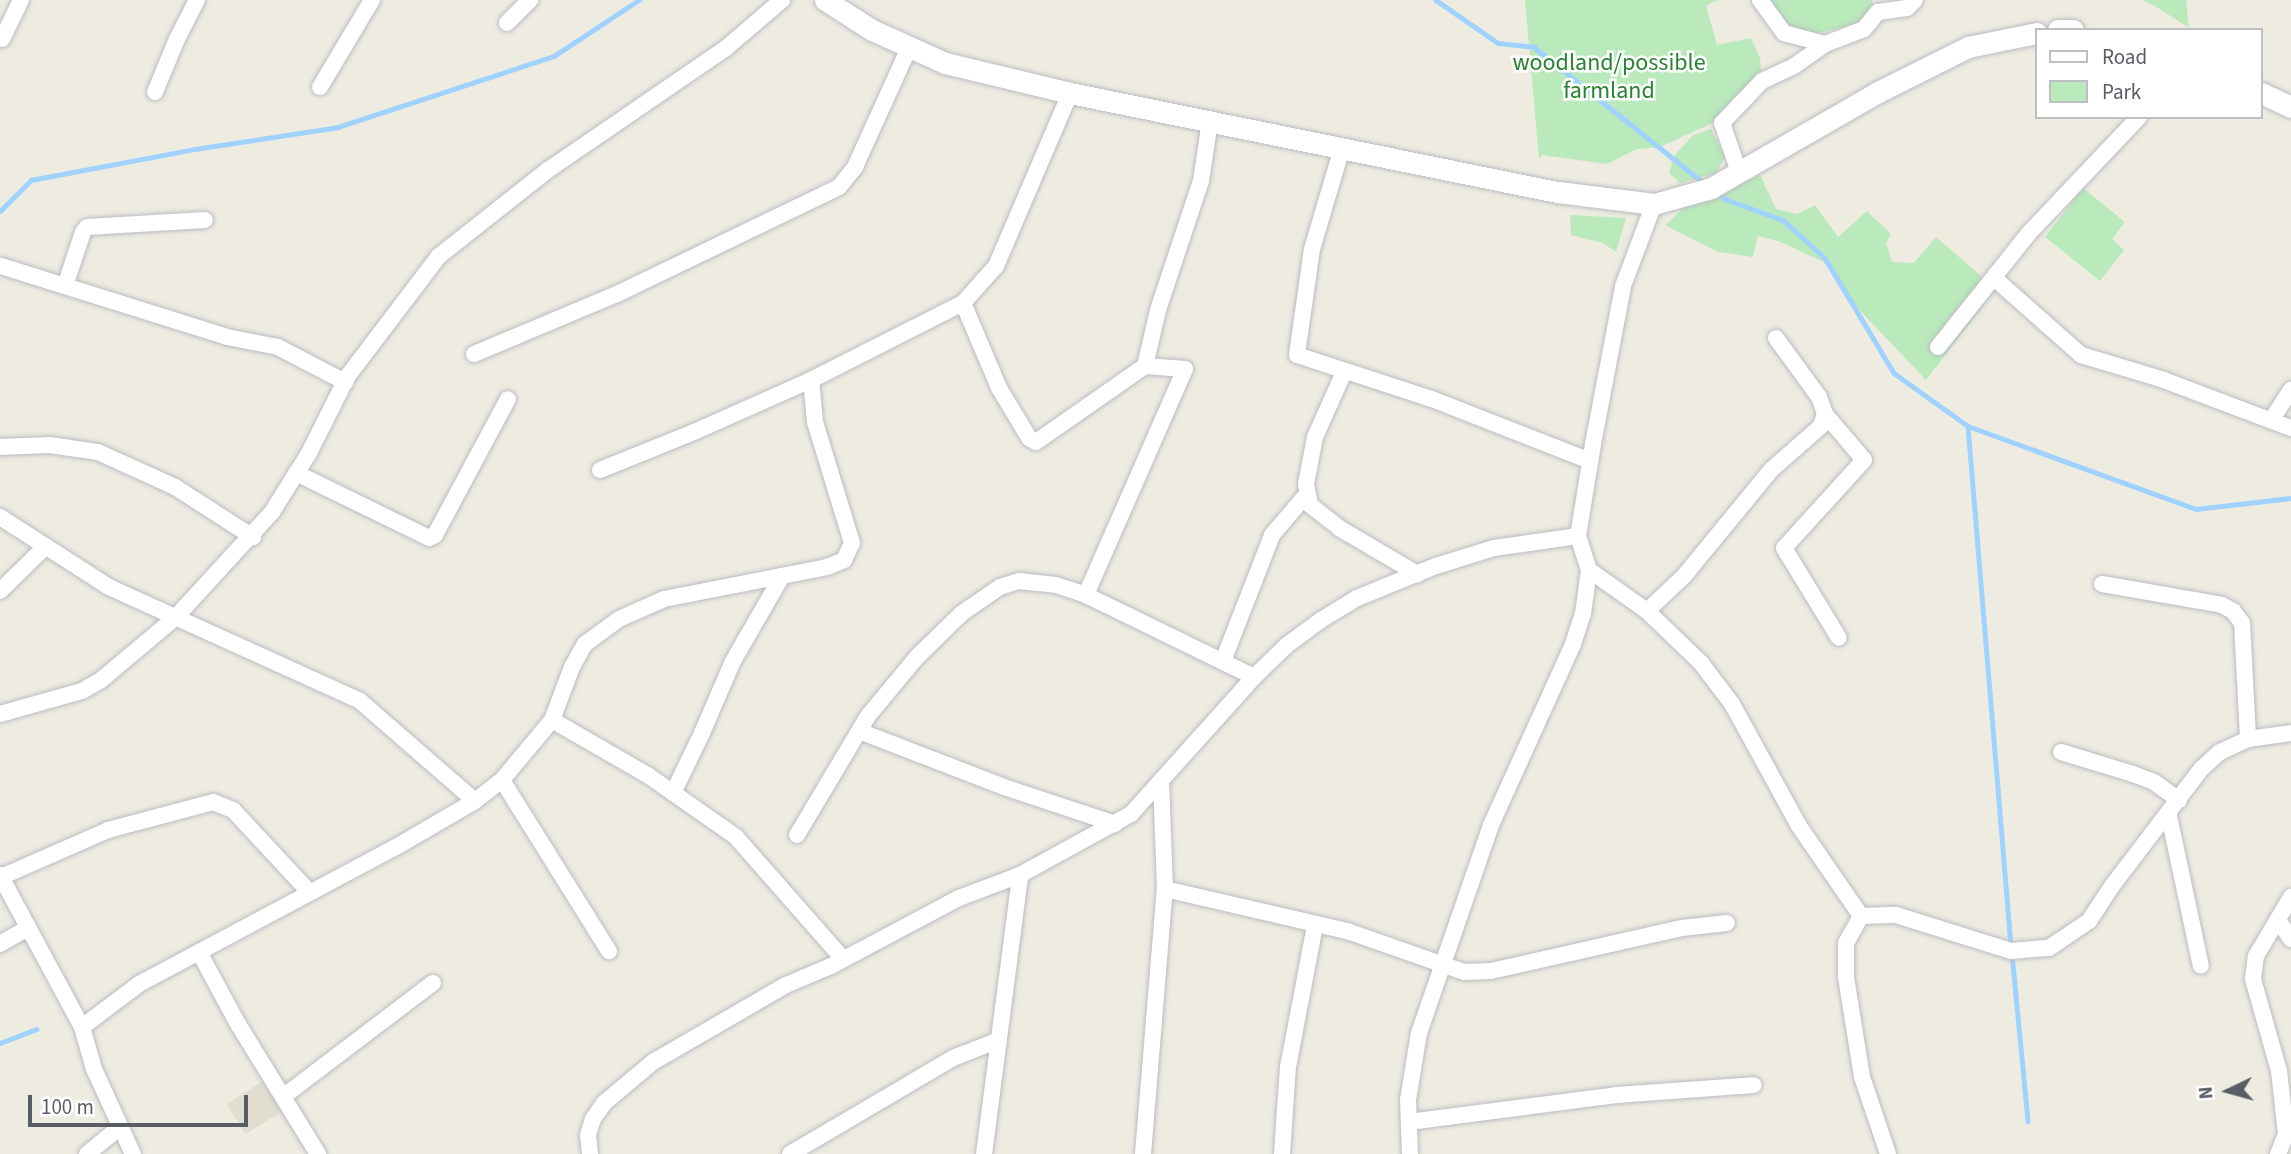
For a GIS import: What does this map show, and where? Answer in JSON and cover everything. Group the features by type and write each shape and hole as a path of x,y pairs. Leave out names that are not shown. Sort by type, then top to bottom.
{"main road":[{"path":"825,0 872,30 946,63 1070,93 1558,192 1654,204 1712,188 1878,92 1968,47 2036,33"},
{"path":"2263,94 2291,107"}],"street":[{"path":"2,38 22,0"},
{"path":"155,92 177,38 197,0"},
{"path":"320,87 372,0"},
{"path":"507,23 530,0"},
{"path":"0,714 82,691 101,680 175,618 253,537 296,473 345,382 439,256 548,170 726,48 782,0"},
{"path":"1760,0 1784,33 1825,44"},
{"path":"1739,172 1722,124 1762,81 1794,66 1825,44 1864,29 1878,6 1907,8 1915,0"},
{"path":"474,354 617,294 839,187 855,167 894,75 909,48"},
{"path":"600,470 811,380 963,303 996,266 1070,93"},
{"path":"1938,347 2029,233 2137,119"},
{"path":"1145,366 1157,310 1201,181 1210,121"},
{"path":"1342,148 1312,249 1295,350 1302,359 1432,400 1590,461"},
{"path":"1410,1154 1408,1100 1419,1033 1491,825 1573,644 1583,614 1589,570 1578,536 1590,461 1623,286 1654,204"},
{"path":"65,286 83,232 88,227 205,220"},
{"path":"1,266 227,337 271,344 345,382"},
{"path":"1994,278 2081,355 2161,379 2291,428"},
{"path":"963,303 999,388 1029,438 1036,442 1145,366 1183,366 1185,371 1086,595"},
{"path":"1776,338 1819,397 1825,414 1864,460 1784,548 1839,638"},
{"path":"1344,372 1315,437 1306,495 1310,505 1339,528 1418,574"},
{"path":"82,1027 139,984 475,801 502,780 552,720 572,667 585,644 619,619 664,599 827,567 844,560 852,543 815,422 810,402 811,380"},
{"path":"2272,419 2291,390"},
{"path":"296,473 429,538 435,536 508,399"},
{"path":"1647,611 1684,576 1770,470 1821,426 1825,414"},
{"path":"0,447 50,445 98,452 175,487 253,537"},
{"path":"1223,661 1272,536 1306,495"},
{"path":"0,517 109,587 360,701 475,801"},
{"path":"590,1154 588,1135 593,1119 604,1103 653,1062 786,985 844,959 959,898 1020,875 1131,814 1254,677 1287,645 1321,620 1357,598 1494,548 1578,536"},
{"path":"0,591 46,546"},
{"path":"1589,570 1647,611 1701,663 1732,704 1799,826 1861,916"},
{"path":"673,793 733,660 782,576"},
{"path":"797,835 859,731 918,657 962,613 1000,587 1019,581 1056,585 1086,595 1254,677"},
{"path":"2102,584 2222,606 2233,611 2242,623 2248,739"},
{"path":"552,720 673,793 736,837 844,959"},
{"path":"859,731 1004,787 1115,824"},
{"path":"1861,916 1896,915 2011,951 2049,948 2089,921 2112,886 2169,816 2201,769 2220,752 2248,739 2291,733"},
{"path":"2061,752 2144,778 2179,800"},
{"path":"502,780 609,951"},
{"path":"1143,1154 1165,889 1161,780"},
{"path":"133,1154 94,1069 82,1027 26,929 0,876 108,830 213,802 233,810 310,893"},
{"path":"2169,816 2201,966"},
{"path":"984,1154 1020,875"},
{"path":"1165,889 1347,932 1464,972 1491,971 1682,928 1727,923"},
{"path":"2278,1154 2286,1134 2279,1071 2253,979 2256,956 2291,897"},
{"path":"1861,916 1846,943 1846,977 1862,1077 1888,1154"},
{"path":"2278,920 2291,939"},
{"path":"1282,1154 1288,1067 1315,926"},
{"path":"0,944 26,929"},
{"path":"199,952 238,1024 318,1154"},
{"path":"284,1096 433,984"},
{"path":"790,1154 953,1058 999,1040"},
{"path":"1409,1122 1616,1095 1754,1085"},
{"path":"87,1154 120,1127"}],"shaded area":[{"path":"263,1081 282,1112 246,1134 227,1104"}],"green space":[{"name":"woodland/possible farmland","path":"1525,0 1717,0 1706,6 1717,45 1751,38 1760,58 1762,79 1717,121 1660,147 1637,149 1607,164 1542,155 1539,159"},
{"path":"1768,0 1872,0 1875,8 1859,23 1806,36 1796,35"},
{"path":"2142,0 2186,0 2189,28 2155,6"},
{"path":"1711,129 1725,157 1716,173 1680,183 1669,173 1674,156 1693,135"},
{"path":"1760,175 1776,209 1797,214 1815,205 1838,237 1867,211 1891,234 1886,243 1892,262 1914,263 1936,237 1996,289 1926,380 1850,300 1824,262 1778,241 1758,236 1753,257 1718,252 1665,225 1687,205"},
{"path":"2083,188 2125,222 2112,239 2124,250 2100,281 2045,237"},
{"path":"1570,215 1626,218 1616,252 1603,243 1571,235"}],"waterway":[{"path":"0,211 31,180 195,149 338,127 554,56 639,0"},
{"path":"1436,0 1498,43 1534,47 1704,183"},
{"path":"1717,192 1725,199 1783,220 1825,258 1894,373 1968,426 2196,509 2291,498"},
{"path":"1968,426 2011,946"},
{"path":"2012,954 2028,1121"},
{"path":"0,1043 36,1029"}]}
